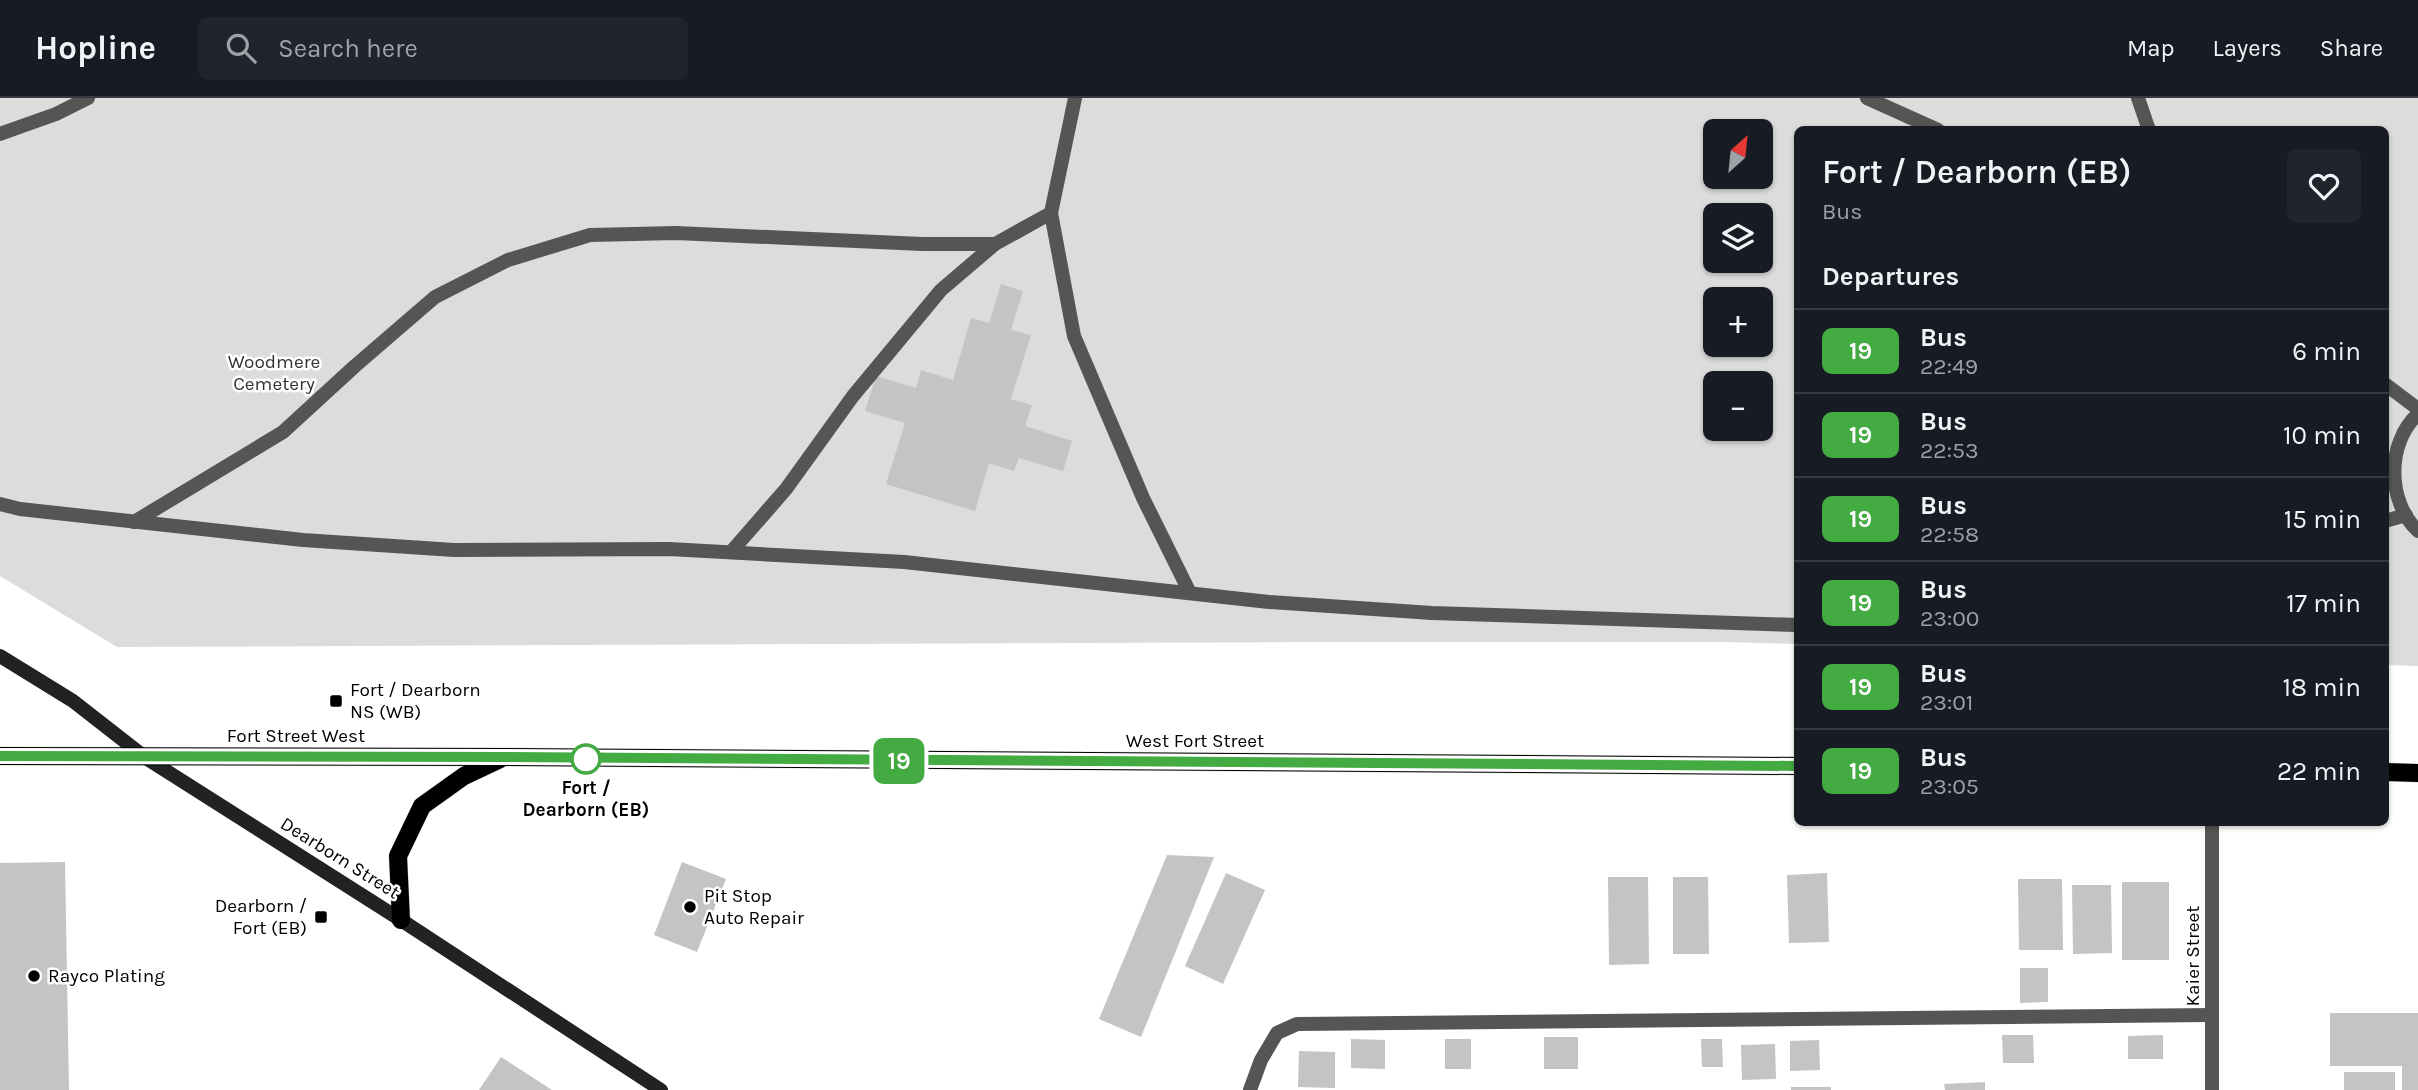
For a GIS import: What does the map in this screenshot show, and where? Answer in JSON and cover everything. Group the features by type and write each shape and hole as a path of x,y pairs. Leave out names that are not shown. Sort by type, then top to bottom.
{"main road":[{"name":"Fort Street West","path":"0,756 592,759"},
{"path":"401,920 398,856 422,806 464,776 503,757"},
{"name":"West Fort Street","path":"592,759 1794,766"},
{"path":"2389,772 2418,773"}],"street":[{"path":"0,135 56,114 88,98"},
{"path":"1074,98 1051,213 1074,336 1143,498 1190,593"},
{"path":"1867,98 1929,126"},
{"path":"2138,98 2148,126"},
{"path":"731,552 786,489 853,396 941,290 995,244 1051,213"},
{"path":"134,522 283,432 435,298 508,260 590,235 676,233 922,244 995,244"},
{"path":"2389,387 2418,409"},
{"path":"2418,414 2398,444 2394,472 2398,500 2418,531"},
{"path":"0,504 20,509 303,540 454,550 669,549 731,552 904,562 1269,602 1432,613 1794,625"},
{"path":"2389,520 2406,515"},
{"name":"Dearborn Street","path":"0,656 73,701 146,758 661,1090"},
{"name":"Kaier Street","path":"2212,826 2212,1090"},
{"path":"1250,1090 1261,1060 1277,1033 1297,1024 2212,1015"}],"green space":[{"name":"Woodmere Cemetery","path":"0,98 2418,98 2418,666 2389,665 2389,126 1794,126 1794,644 1313,642 117,647 0,576"}],"building":[{"path":"1001,284 1023,291 1011,330 1031,335 1011,399 1032,405 1025,426 1072,441 1063,471 1019,458 1014,471 989,463 975,511 886,484 905,423 865,411 876,376 916,388 921,370 953,380 971,318 989,323"},
{"path":"1167,855 1214,857 1141,1037 1099,1019"},
{"name":"Rayco Plating","path":"65,862 69,1090 0,1090 0,863"},
{"name":"Pit Stop Auto Repair","path":"682,862 726,879 697,952 654,935"},
{"path":"1226,873 1265,890 1223,984 1185,966"},
{"path":"1827,873 1829,942 1789,943 1787,875"},
{"path":"1608,877 1648,877 1649,964 1609,965"},
{"path":"1673,877 1708,877 1709,954 1673,954"},
{"path":"2018,879 2062,879 2063,950 2019,950"},
{"path":"2122,882 2169,882 2169,960 2122,960"},
{"path":"2072,885 2111,885 2112,953 2073,954"},
{"path":"2020,968 2048,968 2048,1002 2020,1003"},
{"path":"2330,1013 2418,1013 2418,1090 2402,1090 2402,1066 2330,1066"},
{"path":"2002,1035 2033,1035 2034,1063 2003,1063"},
{"path":"2163,1035 2163,1059 2128,1059 2128,1036"},
{"path":"1544,1037 1578,1037 1578,1069 1544,1069"},
{"path":"1351,1039 1385,1040 1385,1069 1351,1068"},
{"path":"1445,1039 1471,1039 1471,1069 1445,1069"},
{"path":"1701,1039 1722,1039 1723,1067 1702,1067"},
{"path":"1819,1040 1820,1070 1790,1071 1790,1041"},
{"path":"1775,1044 1776,1079 1742,1080 1741,1045"},
{"path":"1299,1051 1335,1052 1335,1088 1298,1087"},
{"path":"501,1057 552,1090 479,1090"},
{"path":"2344,1072 2395,1072 2395,1090 2344,1090"},
{"path":"1985,1082 1985,1090 1945,1090 1944,1084"},
{"path":"1791,1087 1831,1087 1831,1090 1791,1090"}],"bus line":[{"name":"19","path":"0,756 1794,766"}],"place":[{"name":"Fort / Dearborn NS (WB)","path":"336,701"},
{"name":"Fort / Dearborn (EB)","path":"586,759"},
{"name":"Pit Stop Auto Repair","path":"690,907"},
{"name":"Dearborn / Fort (EB)","path":"321,917"},
{"name":"Rayco Plating","path":"34,976"}]}
